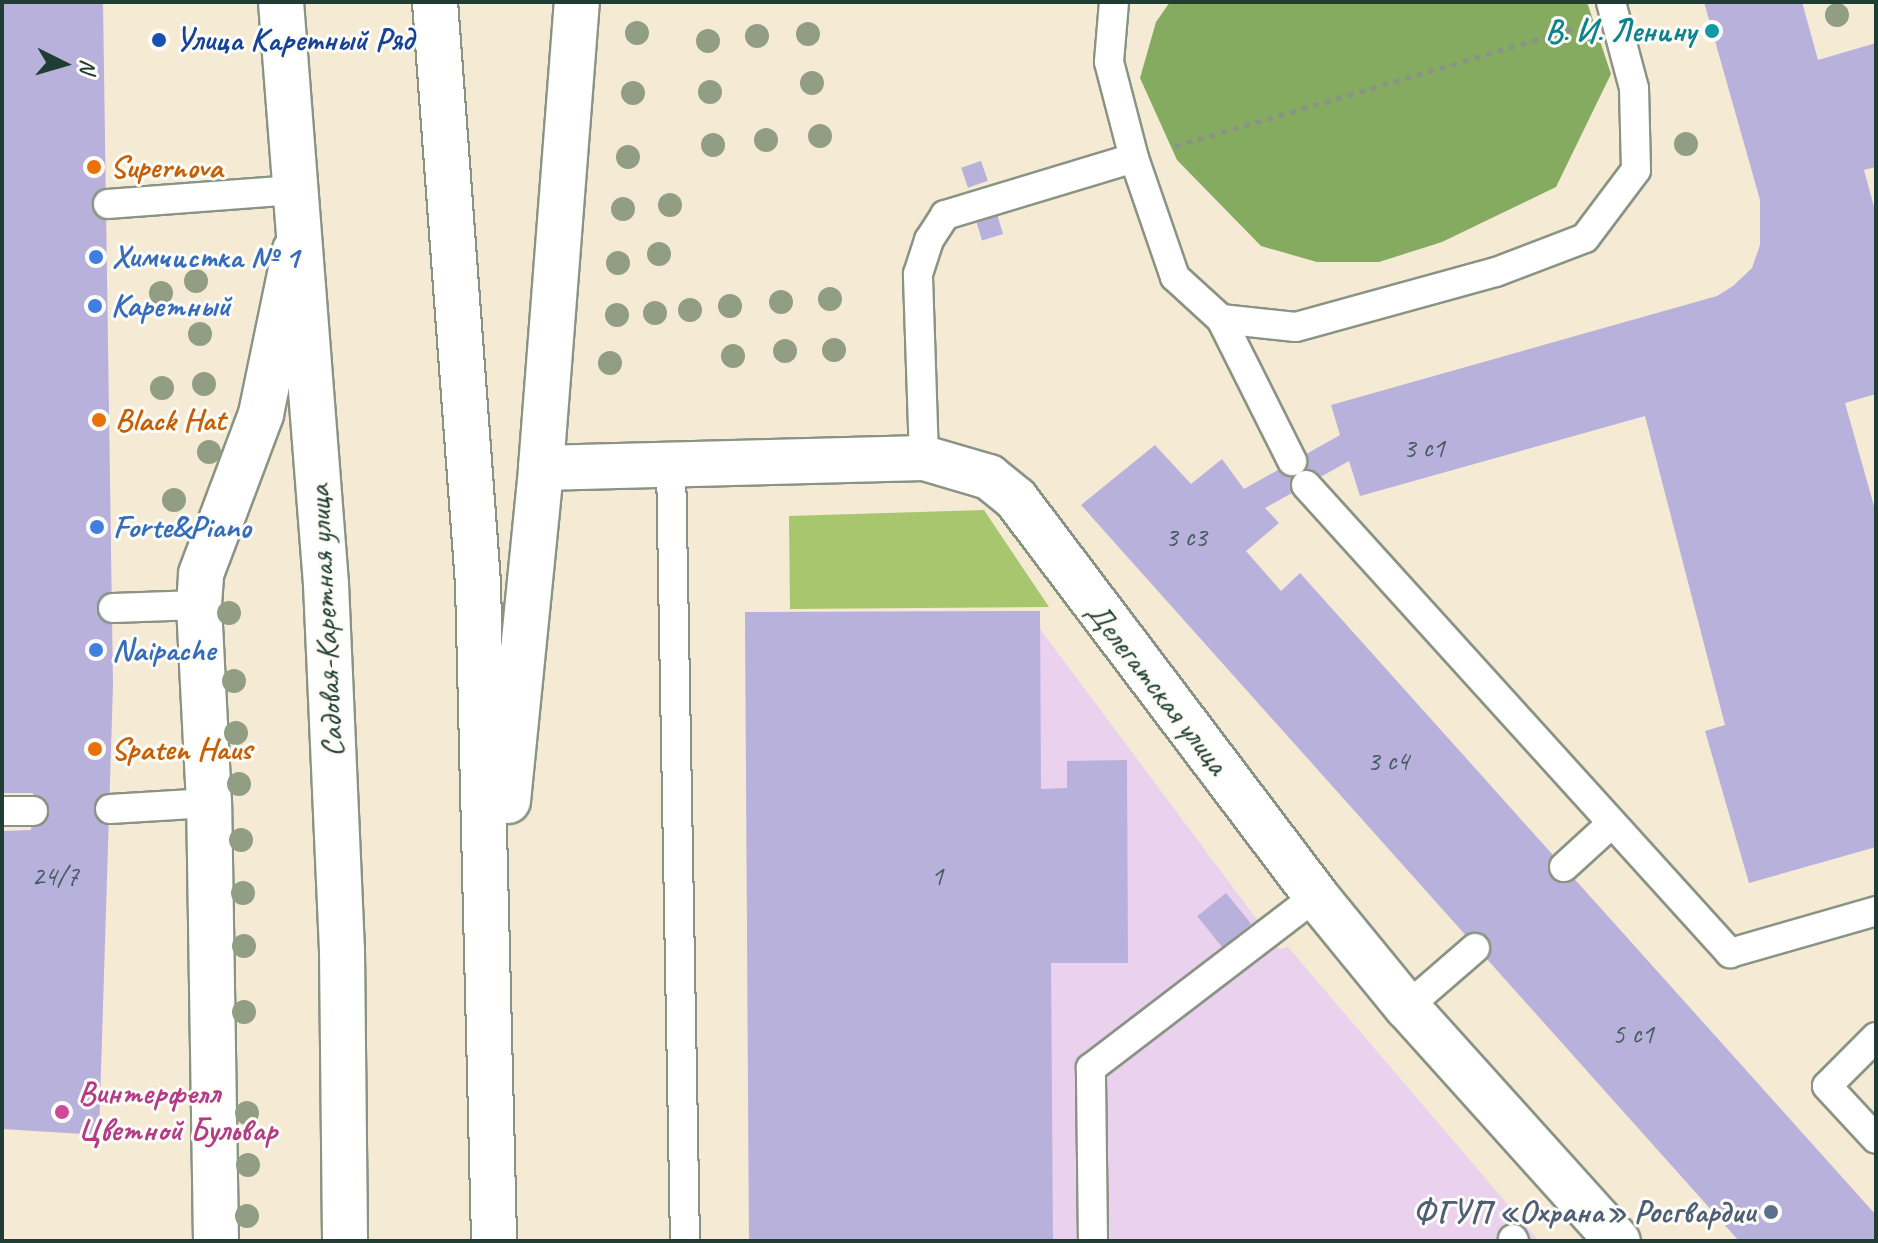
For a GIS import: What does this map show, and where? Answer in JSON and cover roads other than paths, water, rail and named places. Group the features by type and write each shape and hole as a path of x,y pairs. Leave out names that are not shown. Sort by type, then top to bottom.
{"main road":[{"name":"Садовая-Каретная улица","path":"281,2 328,614 342,951 345,1241"},
{"path":"435,2 478,584 490,974 494,1241"},
{"path":"490,974 541,468 577,2"},
{"path":"216,1241 209,803 199,605 201,574 261,414 297,211"},
{"name":"Делегатская улица","path":"541,468 924,458 989,477 1016,499 1316,896 1407,1007 1618,1241"}],"lane":[{"path":"1114,2 1109,62 1134,158 1175,277 1221,319 1299,473 1610,825 1730,953 1876,911"},
{"path":"1221,319 1296,327 1496,272 1585,238 1636,170 1634,88 1613,9"},
{"path":"924,458 918,274 929,240 945,215 1134,158"},
{"path":"108,204 297,211"},
{"path":"671,464 685,1241"},
{"path":"113,608 199,605"},
{"path":"110,809 209,803"},
{"path":"2,811 33,811"},
{"path":"1564,867 1610,825"},
{"path":"1093,1241 1091,1068 1316,896"},
{"path":"1407,1007 1475,948"},
{"path":"1876,1037 1827,1086 1876,1139"}],"place":[{"name":"В. И. Ленину","path":"1712,31"},
{"name":"Улица Каретный Ряд","path":"159,40"},
{"name":"Supernova","path":"94,167"},
{"name":"Химчистка № 1","path":"96,257"},
{"name":"Каретный","path":"95,306"},
{"name":"Black Hat","path":"99,420"},
{"name":"Forte&Piano","path":"97,527"},
{"name":"Naipache","path":"96,650"},
{"name":"Spaten Haus","path":"95,749"},
{"name":"Винтерфелл Цветной Бульвар","path":"62,1112"},
{"name":"ФГУП «Охрана» Росгвардии","path":"1771,1212"}]}
